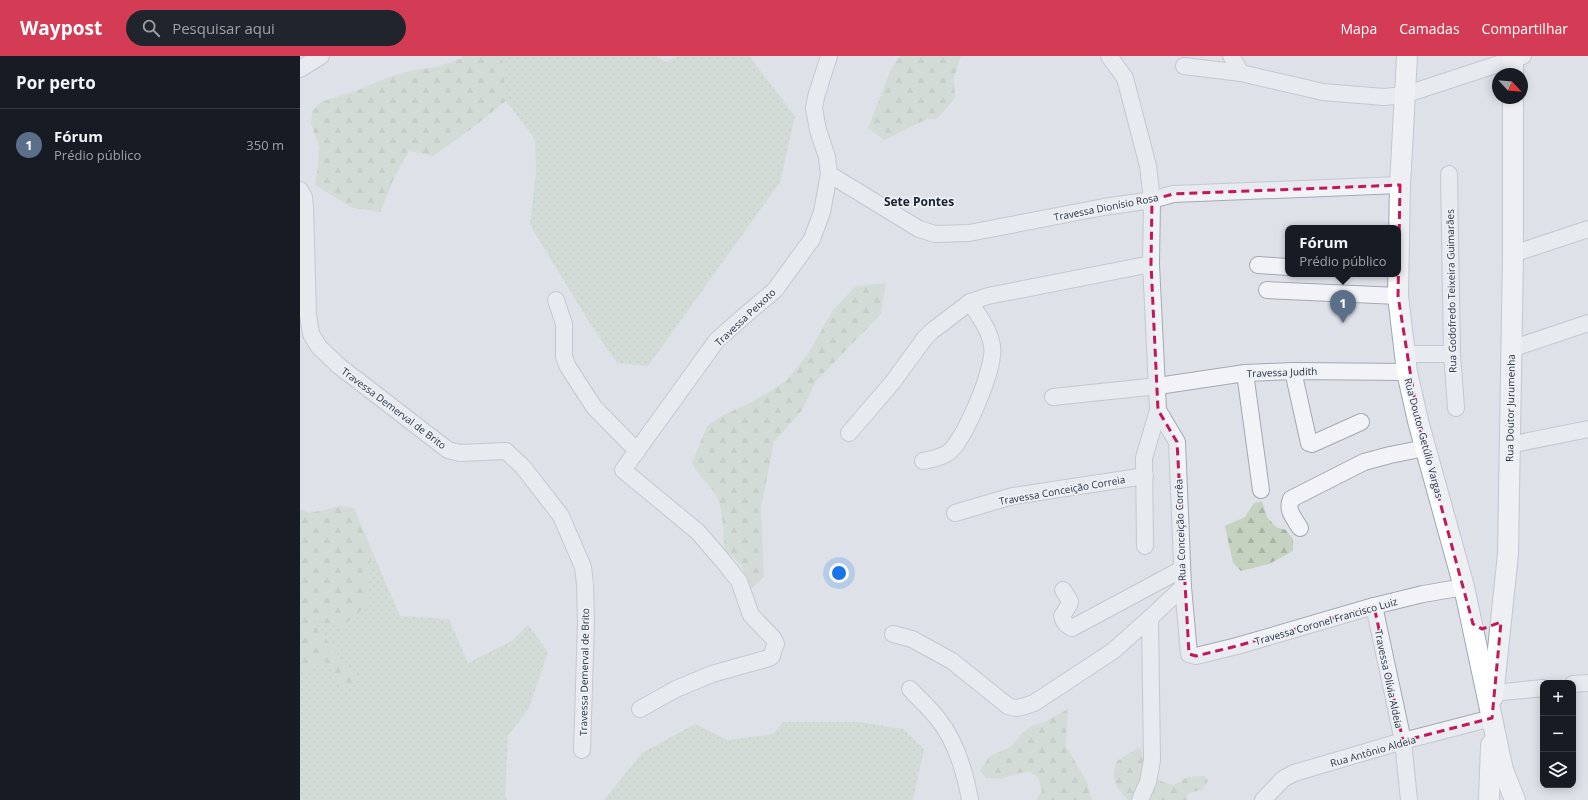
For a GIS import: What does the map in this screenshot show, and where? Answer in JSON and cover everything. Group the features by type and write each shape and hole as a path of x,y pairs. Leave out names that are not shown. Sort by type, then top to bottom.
{"main road":[{"name":"Rua Doutor Getúlio Vargas","path":"1399,225 1407,56"},
{"name":"Rua Doutor Jurumenha","path":"1492,718 1493,693 1508,554 1511,297 1513,254 1513,104"},
{"name":"Rua Doutor Getúlio Vargas","path":"1398,277 1398,296 1406,363 1425,448 1473,624 1492,718"},
{"path":"1473,624 1482,629 1491,627 1501,622"},
{"path":"1489,800 1492,718"},
{"path":"1492,718 1503,770 1515,800"}],"street":[{"path":"301,67 321,56"},
{"name":"Travessa Peixoto","path":"640,709 676,689 712,674 769,658 772,656 776,644 773,638 751,615 739,581 698,532 623,470 717,340 775,290 812,239 822,212 829,174 827,157 818,130 814,108 829,56"},
{"path":"1109,56 1125,78 1148,166 1152,200 1151,264 1158,410 1144,458 1146,476 1145,546"},
{"path":"1231,56 1241,73"},
{"path":"1184,66 1241,73 1322,92 1384,97 1404,96 1516,61"},
{"name":"Travessa Dionísio Rosa","path":"829,174 919,229 936,234 969,233 1104,207 1152,200 1173,194 1400,185"},
{"name":"Rua Godofredo Teixeira Guimarães","path":"1449,174 1452,354 1456,408"},
{"name":"Travessa Demerval de Brito","path":"300,190 304,196 305,208 308,315 311,334 319,347 339,366 448,450 460,453 506,451 523,467 561,516 583,567 585,584 586,622 582,750"},
{"path":"1513,254 1588,229"},
{"path":"849,433 892,383 925,338 970,302 988,296 1151,264"},
{"path":"1258,265 1285,267"},
{"path":"1267,290 1398,296"},
{"path":"556,300 564,324 564,357 568,367 594,406 637,451"},
{"path":"923,461 944,456 959,441 968,426 989,373 992,346 987,330 970,302"},
{"path":"1511,349 1588,323"},
{"name":"Travessa Judith","path":"1053,397 1158,386 1245,373 1406,363 1452,354"},
{"path":"1294,371 1309,443 1312,444 1361,422"},
{"path":"1245,373 1261,490"},
{"name":"Rua Conceição Corrêa","path":"1158,410 1177,442 1182,569 1188,654"},
{"path":"1509,445 1588,429"},
{"path":"1300,528 1289,510 1291,499 1364,462 1425,448"},
{"name":"Travessa Conceição Correia","path":"955,513 1013,496 1146,476"},
{"path":"1063,590 1070,603 1062,616 1063,621 1066,625 1072,628 1182,569"},
{"path":"893,634 912,639 952,661 1008,706 1021,708 1034,703 1113,651 1183,587"},
{"name":"Travessa Coronel Francisco Luiz","path":"1188,654 1196,656 1237,646 1374,606 1423,594 1464,587"},
{"name":"Travessa Olívia Aldeia","path":"1374,606 1403,741 1409,800"},
{"path":"1140,800 1148,782 1152,760 1150,618"},
{"path":"1576,684 1588,682"},
{"path":"1493,693 1540,688"},
{"path":"910,689 938,719 950,739 960,762 970,800"},
{"name":"Rua Antônio Aldeia","path":"1263,800 1283,779 1294,774 1403,741 1492,718"}],"highlighted area":[{"path":"1400,185 1398,296 1418,421 1473,624 1482,629 1501,622 1492,718 1403,741 1374,606 1237,646 1196,656 1189,654 1177,442 1158,410 1151,264 1152,200 1173,194"}],"green space":[{"path":"462,56 502,56 506,101 471,129 433,156 409,151 395,176 380,212 353,208 315,185 319,147 311,124 312,111 321,102 361,89 389,77 415,70 437,67 462,58"},
{"path":"502,56 656,56 666,62 678,56 749,56 795,116 780,182 648,366 617,363 591,325 530,225 536,172 535,139 506,101"},
{"path":"901,56 961,56 954,77 955,98 937,119 927,119 884,140 868,128 892,67"},
{"path":"886,283 881,314 816,381 802,410 774,442 761,508 764,577 751,589 741,565 724,548 722,514 716,495 694,468 692,463 707,426 723,415 752,402 786,381 808,354 833,310 856,286"},
{"path":"1262,501 1267,517 1276,527 1286,530 1293,539 1293,551 1269,564 1241,571 1233,563 1225,526 1245,517 1254,503"},
{"path":"340,506 354,508 372,551 366,606 341,628 311,618 340,658 356,676 346,691 326,662 300,673 300,509 310,513"},
{"path":"372,551 400,616 449,619 468,663 512,641 528,625 548,652 529,708 508,736 505,796 507,800 300,800 300,673 326,662 346,691 356,676 340,658 310,617 366,606"},
{"path":"1068,709 1066,746 1087,782 1092,800 1036,800 1042,791 1038,777 1028,771 1000,779 987,778 980,771 989,757 1013,745 1022,733 1032,726 1043,723"},
{"path":"783,722 860,722 903,729 924,749 913,800 604,800 642,753 695,724 727,740 773,734"},
{"path":"1140,747 1144,762 1154,777 1159,780 1174,785 1188,777 1205,776 1208,781 1202,790 1191,792 1187,795 1187,800 1128,800 1117,787 1114,778 1115,768 1117,761"}],"place":[{"name":"Fórum","path":"1343,323"}],"district":[{"name":"Sete Pontes","path":"919,202"}]}
